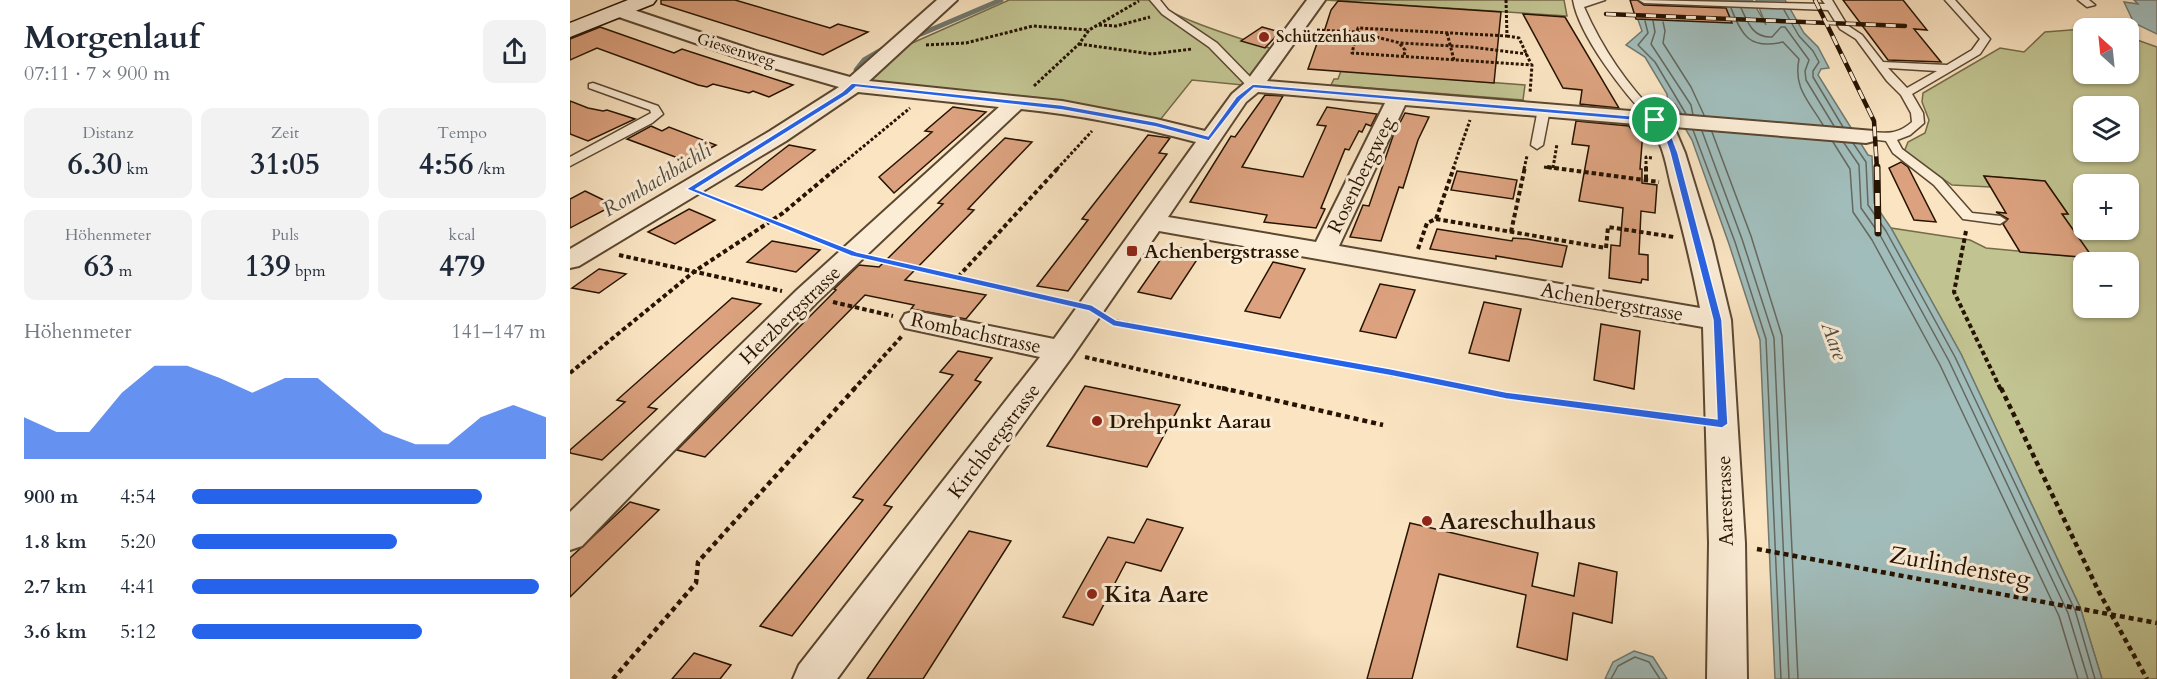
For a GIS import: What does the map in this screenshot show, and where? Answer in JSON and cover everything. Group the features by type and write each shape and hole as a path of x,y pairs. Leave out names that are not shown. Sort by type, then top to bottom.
{"main road":[{"path":"570,15 599,0"},
{"path":"570,31 646,0"}],"street":[{"path":"579,255 788,130 845,93 901,40 948,0"},
{"name":"Kirchbergstrasse","path":"813,679 1061,351 1209,139 1239,98 1253,86 1316,0"},
{"name":"Giessenweg","path":"620,11 749,55 854,85 1016,102 1107,115 1209,139"},
{"path":"1253,86 1866,136"},
{"name":"Rosenbergweg","path":"1324,251 1398,98"},
{"name":"Herzbergstrasse","path":"570,535 807,296 1016,102"},
{"name":"Aarestrasse","path":"1663,120 1699,241 1717,320 1728,543 1727,679"},
{"name":"Achenbergstrasse","path":"1153,222 1717,320"},
{"name":"Rombachstrasse","path":"915,321 1061,351"}],"lane":[{"path":"1155,0 1165,12 1213,45 1253,86"},
{"path":"1600,0 1578,3 1600,45 1638,104 1663,120"},
{"path":"1644,0 1804,6 1829,3 1843,27 1859,37 1891,79 1906,93 1917,113 1918,123 1907,134 1890,138 1866,136"},
{"path":"1906,93 1976,52 1985,39 1950,0"},
{"path":"1880,65 1948,68"},
{"path":"570,162 657,114 654,108 593,86"},
{"path":"1537,144 1544,109"},
{"path":"1890,138 1896,151 1938,182 1968,216 2000,220"}],"path":[{"path":"1016,102 1080,44 1089,30 1142,0"},
{"path":"1506,0 1507,36"},
{"path":"1099,25 1116,26 1165,12"},
{"path":"901,40 930,45 945,44 1034,26 1062,26 1089,30"},
{"path":"1295,28 1357,32 1400,43 1450,47 1471,46 1527,54"},
{"path":"1522,109 1529,101 1532,65 1519,38 1358,28 1352,53 1532,65"},
{"path":"1447,33 1454,60"},
{"path":"1400,43 1405,50 1404,56"},
{"path":"1080,44 1152,54 1213,45"},
{"path":"570,373 695,271 769,220 783,213 928,93"},
{"path":"1436,219 1474,105"},
{"path":"958,277 1107,115"},
{"path":"1511,232 1527,153"},
{"path":"1544,167 1683,186"},
{"path":"690,189 854,254 1092,309 1113,323 1392,372 1506,396 1722,424"},
{"path":"1968,216 1954,292 2093,582 2147,679"},
{"path":"1412,267 1427,223 1436,219 1606,248 1608,227 1699,241"},
{"name":"Rombachstrasse","path":"579,255 695,271 915,321"},
{"path":"613,679 696,583 698,562 915,321"},
{"name":"Rombachstrasse","path":"1061,351 1202,386 1383,425"},
{"name":"Zurlindensteg","path":"1756,549 2157,623"}],"green space":[{"path":"1009,0 1155,0 1163,7 1193,22 1278,51 1253,86 1192,80 1156,125 871,86 863,75 883,56"},
{"path":"1325,0 1564,0 1567,16"},
{"path":"2073,30 2073,84 2139,84 2139,41 2157,47 2157,679 2102,679 2080,607 1961,354 1891,228 1970,240 1986,248 2073,256 2073,318 2139,318 2139,252 2088,252 2080,240 2139,240 2139,174 2073,174 2073,230 2062,214 2068,214 2045,181 1984,176 1990,187 1952,185 1904,152 1908,142 1925,133 1929,120 1922,102 1923,93 2000,48 2024,52 2045,32"},
{"path":"1341,71 1525,85 1523,100 1331,85 1334,79 1338,79"}],"water":[{"name":"Aare","path":"1631,0 1752,0 1766,25 1756,0 1785,0 1804,33 1818,47 1829,68 1821,69 1818,75 1868,155 1872,156 1874,203 1891,228 1961,354 2080,607 2102,679 1775,679 1760,340 1692,140 1685,128 1670,114 1681,113 1675,104 1668,104 1667,94 1645,57 1626,45 1642,31"},
{"path":"2134,0 2157,0 2157,34 2139,25 2139,18 2132,18 2124,2 2138,4"},
{"path":"1634,651 1653,657 1667,679 1605,679 1613,662"}],"building":[{"path":"661,0 735,0 830,28 838,24 868,32 823,55 661,4"},
{"path":"1630,0 1637,0 1644,5 1726,8 1732,23 1636,19"},
{"path":"1843,0 1903,0 1927,30 1914,29 1941,62 1888,60"},
{"path":"1338,1 1501,12 1494,83 1308,69 1321,32 1324,32 1331,10"},
{"path":"1523,14 1565,17 1619,108 1580,104 1582,90 1563,88"},
{"path":"600,27 674,53 682,49 793,85 769,97 753,91 749,93 713,84 707,87 597,48 570,60 570,39"},
{"name":"Schützenhaus","path":"1262,27 1280,32 1265,48 1241,41"},
{"path":"1265,95 1283,96 1242,167 1303,177 1326,126 1317,125 1327,107 1377,114 1371,126 1366,124 1362,132 1359,131 1349,150 1345,149 1321,208 1325,209 1316,228 1264,222 1267,215 1190,202 1231,136 1235,137"},
{"path":"570,101 588,108 607,110 635,119 588,141 570,134"},
{"path":"953,107 986,112 894,193 879,177 932,132 925,131"},
{"path":"1405,113 1429,117 1418,140 1403,188 1399,187 1381,241 1350,237 1363,205 1369,206 1393,136"},
{"path":"1576,121 1629,126 1631,129 1643,131 1640,169 1642,169 1642,183 1657,185 1655,213 1641,211 1639,254 1648,255 1648,280 1642,279 1641,283 1609,278 1611,245 1620,246 1623,208 1579,201 1589,146 1572,144"},
{"path":"651,126 662,131 669,127 716,145 686,161 627,139"},
{"path":"1148,135 1170,138 1159,153 1167,154 1068,291 1037,286 1088,220 1082,219"},
{"path":"1005,138 1032,142 968,209 974,210 905,280 986,295 966,319 911,309 914,305 865,295 705,457 677,450 859,265 879,267 943,204 938,203"},
{"path":"789,145 815,150 762,190 736,186"},
{"path":"1901,162 1908,167 1936,222 1914,220 1889,168"},
{"path":"1457,171 1517,180 1513,199 1451,190"},
{"path":"1984,176 2045,181 2068,214 2062,214 2073,230 2073,240 2080,240 2089,252 2073,252 2073,256 2020,252 2003,224 2008,219 1996,212 2006,213"},
{"path":"585,191 614,205 570,228 570,199"},
{"path":"689,209 715,220 675,244 648,232"},
{"path":"1437,229 1512,241 1513,238 1527,239 1567,246 1562,267 1496,256 1496,259 1430,249"},
{"path":"772,241 820,250 796,272 747,262"},
{"path":"1170,246 1202,252 1171,299 1138,292"},
{"path":"1273,262 1305,269 1280,318 1245,311"},
{"path":"599,269 626,274 599,293 572,288"},
{"path":"1380,284 1415,290 1396,338 1360,331"},
{"path":"732,298 761,304 648,407 657,409 602,460 570,453 570,450 625,402 617,400"},
{"path":"1484,302 1521,309 1509,361 1469,353"},
{"path":"1601,324 1640,331 1634,389 1594,380"},
{"path":"958,351 992,358 975,380 981,382 884,505 892,507 792,636 760,626 863,500 853,497 953,375 940,372"},
{"path":"1085,386 1180,405 1147,467 1047,446"},
{"path":"630,502 659,510 570,597 570,558"},
{"name":"Kita Aare","path":"1147,519 1183,528 1161,571 1126,562 1093,625 1063,617 1108,537 1134,543"},
{"path":"1410,523 1538,553 1532,586 1574,596 1579,563 1617,572 1612,623 1573,613 1567,660 1517,647 1526,595 1439,574 1412,679 1367,679"},
{"path":"969,531 1011,541 923,679 867,679"},
{"path":"694,653 731,665 720,679 672,679"}],"waterway":[{"name":"Rombachbächli","path":"921,34 1001,0"},
{"name":"Rombachbächli","path":"856,70 864,60 883,49"}],"railway":[{"path":"1815,0 1826,23"},
{"path":"1606,14 1826,23"},
{"path":"1826,23 1905,26"},
{"path":"1826,23 1874,121 1877,169"},
{"path":"1877,167 1878,233"}],"place":[{"name":"Schützenhaus","path":"1264,37"},
{"name":"Achenbergstrasse","path":"1132,251"},
{"name":"Drehpunkt Aarau","path":"1097,421"},
{"name":"Aareschulhaus","path":"1427,521"},
{"name":"Kita Aare","path":"1092,594"}],"route":[{"path":"854,85 1062,108 1156,125 1209,139 1239,98 1253,86 1655,120 1667,132 1674,153 1711,291 1717,320 1722,424 1506,396 1392,372 1113,323 1092,309 854,254 690,189 778,136 854,85"}]}
